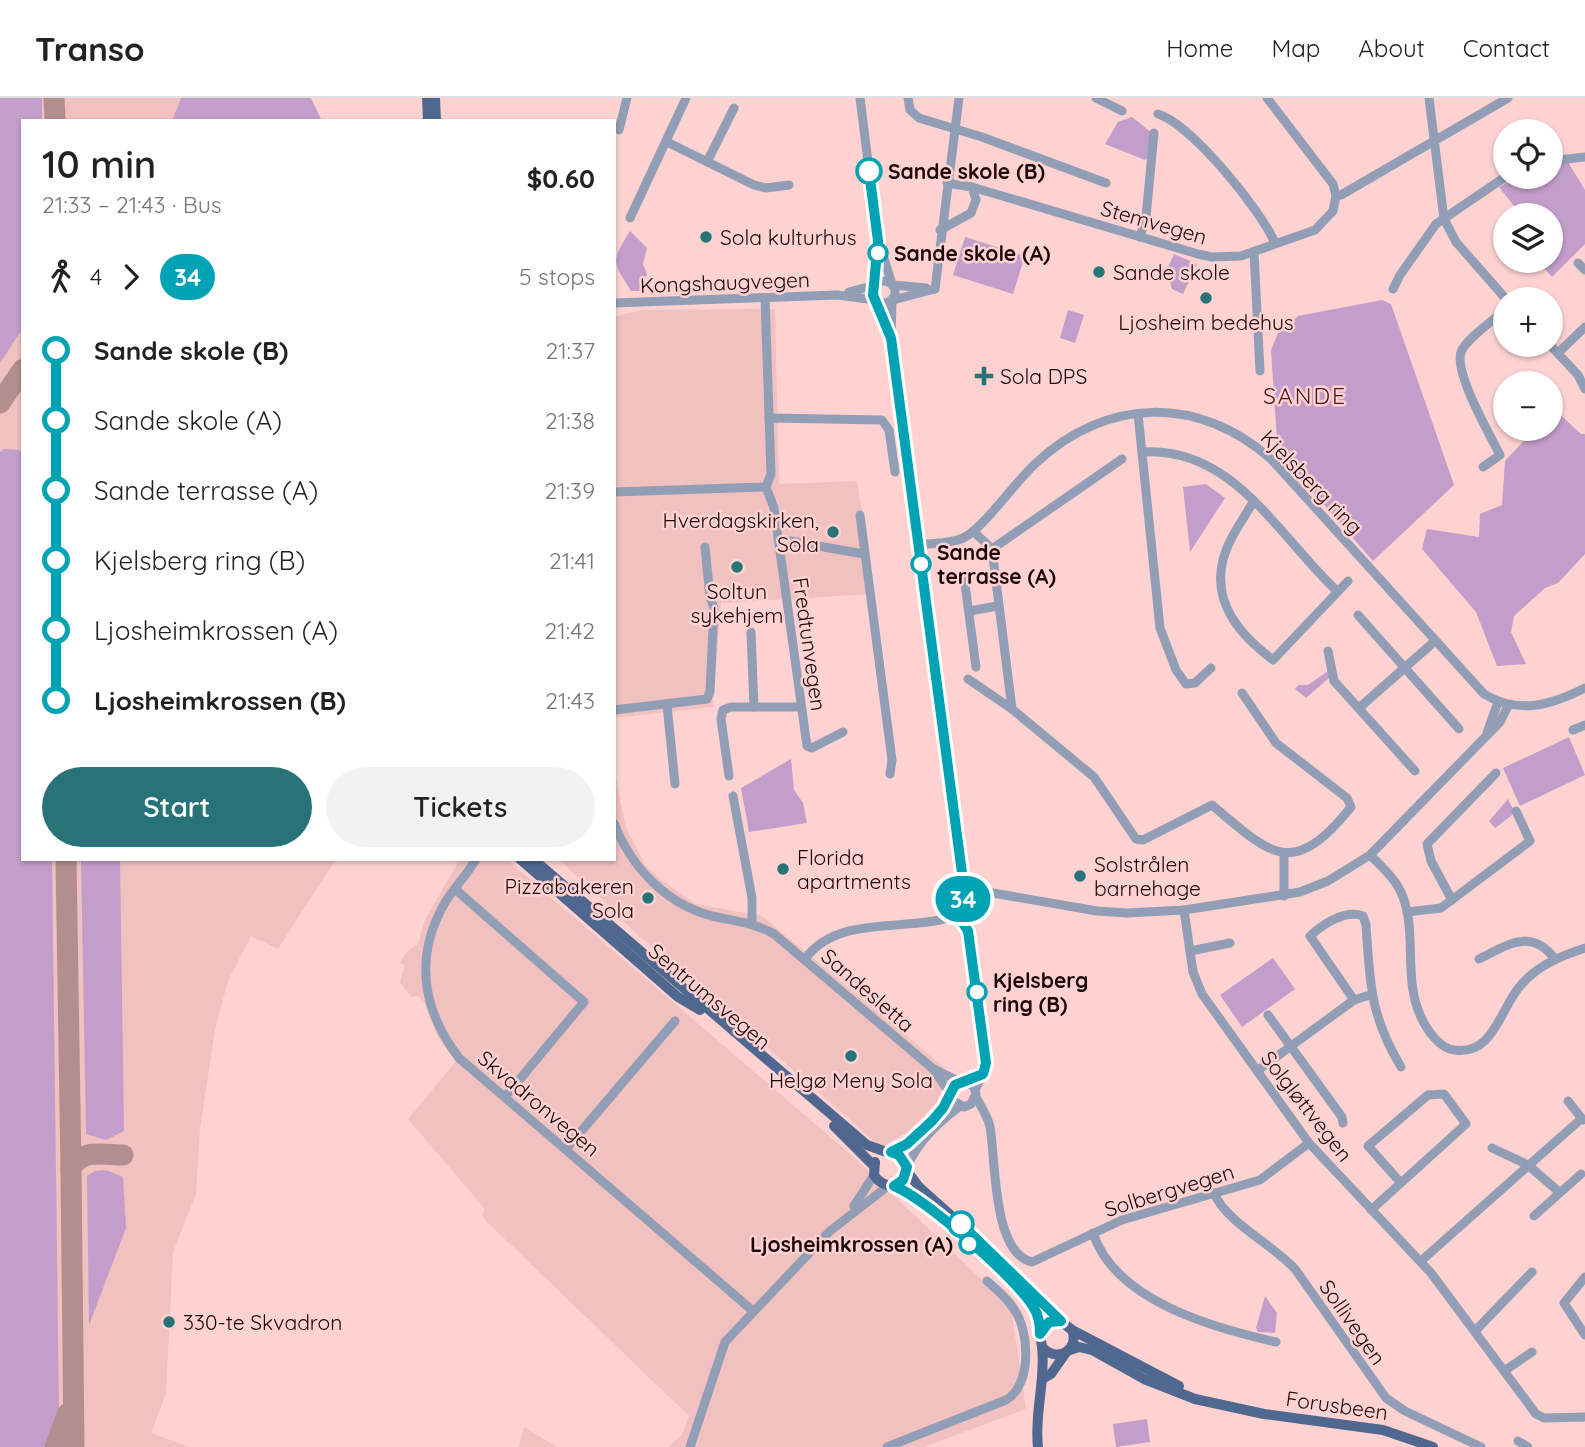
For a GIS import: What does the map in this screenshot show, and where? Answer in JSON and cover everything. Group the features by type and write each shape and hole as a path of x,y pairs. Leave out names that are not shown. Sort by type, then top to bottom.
{"main road":[{"path":"427,98 428,119"},
{"path":"435,98 436,119"},
{"name":"Sentrumsvegen","path":"522,861 831,1123 874,1170 879,1182 918,1199 1018,1287 1034,1308 1040,1321 1040,1334"},
{"name":"Sentrumsvegen","path":"535,861 867,1145 899,1155 919,1187 1002,1261 1061,1321"},
{"path":"874,1170 888,1153"},
{"path":"891,1186 903,1180 907,1169"},
{"path":"1038,1447 1037,1410 1044,1378 1040,1334 1049,1322 1061,1321 1072,1330 1074,1341 1051,1374 1044,1378"},
{"name":"Forusbeen","path":"1072,1330 1145,1371 1234,1407"},
{"path":"1042,1347 1051,1355 1068,1352"},
{"name":"Forusbeen","path":"1068,1352 1093,1350 1160,1387 1195,1399 1383,1430 1433,1447"}],"street":[{"path":"619,130 627,98"},
{"path":"630,218 686,98"},
{"path":"860,98 878,241 873,295 891,338"},
{"path":"908,98 910,110 919,118 1106,183"},
{"path":"935,289 940,230 957,129 959,98"},
{"path":"1096,98 1122,111"},
{"name":"Stemvegen","path":"947,183 972,187 1212,257 1241,256 1310,233 1324,224 1333,211 1336,196 1333,184 1267,98"},
{"path":"1429,98 1444,219 1456,243 1495,287"},
{"path":"1341,194 1508,98"},
{"path":"707,162 734,108"},
{"path":"1158,114 1177,124 1239,188 1265,221 1275,243"},
{"path":"1140,237 1146,217 1154,133"},
{"path":"667,142 754,185 766,188 789,184"},
{"path":"1563,160 1585,157"},
{"path":"1393,289 1430,230 1493,185"},
{"path":"940,230 971,214 976,200 972,187"},
{"path":"878,241 896,294 892,300 891,338 964,888 957,914 968,931 986,1056 976,1093 928,1135 914,1152 907,1169"},
{"path":"1254,252 1260,371"},
{"path":"876,285 882,281 935,289"},
{"name":"Kongshaugvegen","path":"836,295 876,285"},
{"path":"877,301 935,289"},
{"name":"Kongshaugvegen","path":"616,303 836,295 877,301"},
{"name":"Fredtunvegen","path":"765,298 771,474 766,487 772,495 808,748 843,732"},
{"path":"1483,467 1500,455 1469,391 1460,355 1493,321"},
{"path":"1563,348 1585,327"},
{"path":"1562,357 1578,375 1585,389"},
{"name":"Kjelsberg ring","path":"918,545 959,540 973,531 1033,465 1060,443 1100,423 1138,414 1161,412 1195,416 1232,430 1259,449 1471,682 1498,702 1508,706 1551,704 1585,688"},
{"path":"1138,414 1160,628 1177,670 1186,684 1195,683 1211,668"},
{"path":"769,418 882,420 889,430 895,472"},
{"path":"1143,452 1177,454 1209,465 1231,479 1336,591"},
{"path":"992,549 1122,459"},
{"path":"616,492 766,487"},
{"path":"1253,502 1223,559 1222,590 1225,606 1237,627 1273,660 1348,580"},
{"path":"860,514 892,760 890,774"},
{"path":"973,531 992,549 997,607 1012,709"},
{"path":"778,539 864,554"},
{"path":"616,710 707,699 710,691 712,600 705,547"},
{"path":"964,577 976,667"},
{"path":"970,611 997,607"},
{"path":"1358,615 1459,729"},
{"path":"751,632 754,707"},
{"path":"1359,708 1435,641"},
{"path":"1328,651 1335,681 1416,771"},
{"path":"968,680 1012,709 1094,777 1139,841 1212,804 1261,845 1284,855 1308,848 1329,834 1355,800 1276,743 1242,693"},
{"path":"1486,734 1498,702"},
{"path":"667,705 675,784"},
{"path":"964,888 1112,912 1184,910 1284,896 1328,881 1370,855 1500,722 1508,706"},
{"path":"729,775 721,719 723,710 801,707"},
{"path":"1573,730 1585,725"},
{"path":"1452,900 1430,861 1427,844 1496,773"},
{"path":"733,796 752,898 752,924"},
{"path":"1407,912 1441,908 1530,841 1516,811"},
{"path":"616,827 638,866 664,892 699,912 752,924 774,934 805,958"},
{"path":"1284,855 1284,896"},
{"path":"1370,855 1399,888 1407,912 1414,999 1425,1026 1450,1050 1468,1051 1485,1042 1521,984 1555,959 1585,948"},
{"name":"Skvadronvegen","path":"475,861 437,919 427,955 427,999 442,1036 459,1058 753,1311"},
{"name":"Skvadronvegen","path":"469,872 483,861"},
{"path":"455,890 584,1002 505,1097"},
{"name":"Solgløttvegen","path":"1184,910 1193,972 1202,994 1308,1143 1421,1261 1541,1416 1585,1417"},
{"path":"1354,1000 1310,936 1337,918 1355,913 1364,917 1370,995 1386,1040 1401,1067"},
{"name":"Sandesletta","path":"957,914 945,919 849,931 828,939 805,958 932,1068 951,1095 964,1106"},
{"path":"1479,959 1509,944 1532,941 1540,943 1555,959"},
{"path":"1190,951 1230,943"},
{"path":"1257,1072 1354,1000 1370,995"},
{"path":"1268,1015 1342,1117 1343,1123"},
{"path":"566,1149 675,1021"},
{"name":"Sandesletta","path":"932,1068 962,1082 976,1093"},
{"path":"888,1153 919,1133 943,1108 952,1089 983,1074"},
{"name":"Solbergvegen","path":"976,1093 990,1126 998,1200 1012,1250 1025,1261 1035,1262 1122,1220 1266,1177 1308,1143"},
{"path":"1371,1210 1401,1183 1466,1124 1444,1094 1428,1095 1368,1146 1401,1183"},
{"path":"1421,1261 1528,1165 1583,1120 1569,1101"},
{"path":"964,1106 984,1112"},
{"path":"1492,1148 1528,1165 1559,1192"},
{"path":"845,1217 874,1170"},
{"path":"1534,1216 1581,1174"},
{"path":"690,1447 725,1342 845,1217 891,1186"},
{"name":"Sollivegen","path":"1214,1193 1222,1208 1283,1256 1295,1269 1386,1398 1405,1411 1481,1447"},
{"path":"1093,1233 1103,1256 1146,1293 1200,1321 1276,1342"},
{"path":"1478,1334 1532,1272"},
{"path":"1585,1277 1564,1303 1585,1335"},
{"path":"887,1447 1006,1401 1021,1387 1026,1370 1020,1320 1006,1299 987,1281"},
{"path":"1504,1371 1532,1352"},
{"path":"1518,1441 1528,1447"}],"shaded area":[{"path":"0,98 181,98 173,119 21,119 21,861 335,861 278,949 251,936 228,981 215,1030 200,1129 196,1194 173,1252 166,1393 151,1433 190,1447 0,1447"},
{"path":"0,98 42,98 42,119 21,119 21,331 0,363"},
{"path":"181,98 311,98 321,119 173,119"},
{"path":"1132,117 1152,133 1149,158 1145,160 1105,144 1118,122"},
{"path":"1568,162 1585,190 1585,244 1563,266 1563,203 1512,203 1501,189 1563,189 1563,163"},
{"path":"630,231 647,248 643,264 647,274 640,291 631,291 616,261 619,249"},
{"path":"965,237 1025,256 1013,294 953,275"},
{"path":"1174,254 1197,264 1183,294 1172,289 1169,279 1173,270 1168,267"},
{"path":"1382,300 1391,304 1454,485 1373,561 1292,468 1290,455 1277,440 1271,350 1278,333 1298,316"},
{"path":"775,309 779,484 857,481 874,594 721,603 713,707 616,718 616,316 641,310"},
{"path":"1068,310 1084,315 1075,343 1060,338"},
{"path":"1563,417 1581,434 1585,434 1585,554 1558,583 1545,588 1514,616 1511,632 1526,664 1497,666 1476,612 1422,549 1427,529 1479,537 1480,514 1502,505 1505,461 1524,441 1563,441"},
{"path":"4,449 21,452 21,861 52,861 59,1409 44,1447 0,1447 0,452"},
{"path":"1206,484 1225,498 1190,552 1183,487"},
{"path":"1328,671 1329,678 1306,698 1295,689 1299,685 1308,685"},
{"path":"1569,737 1585,775 1520,806 1503,768"},
{"path":"791,759 794,790 803,803 807,823 749,832 741,788"},
{"path":"616,779 626,828 646,866 696,904 762,916 944,1067 940,1099 909,1131 881,1147 618,917 620,915 560,861 616,861"},
{"path":"1508,799 1515,813 1495,828 1489,821"},
{"path":"81,861 120,861 124,1131 106,1140 86,1134"},
{"path":"459,861 508,861 857,1160 1011,1308 1026,1409 924,1447 668,1447 682,1435 689,1416 485,1220 482,1214 485,1209 408,1119 456,1061 437,1036 424,1002 418,996 411,997 400,982 405,965 400,963 408,950 418,944 425,920"},
{"path":"1273,958 1295,989 1242,1027 1220,995"},
{"path":"106,1170 123,1177 126,1228 89,1325 87,1176 95,1171"},
{"path":"1265,1296 1277,1313 1275,1333 1258,1332 1256,1328"},
{"path":"1147,1419 1150,1442 1116,1447 1113,1424"},
{"path":"524,1427 557,1447 519,1447"}],"taxiway":[{"path":"54,98 55,119"},
{"path":"0,403 21,372"},
{"path":"66,861 71,1170"},
{"path":"74,1447 71,1170 80,1158 86,1156 123,1155"},
{"path":"55,1447 68,1413"}],"bus line":[{"name":"34","path":"869,171 878,241 873,295 878,301 891,338 964,888 962,904 957,914 968,931 986,1056 983,1074 955,1085 943,1108 907,1144 891,1152 903,1158 907,1167 906,1176 894,1186 908,1191 918,1199 1018,1287 1034,1308 1040,1321 1040,1334 1049,1322 1061,1321 1047,1310 1024,1281 961,1224"}],"place":[{"name":"Sande skole (B)","path":"869,171"},
{"name":"Sola kulturhus","path":"706,237"},
{"name":"Sande skole (A)","path":"878,253"},
{"name":"Sande skole","path":"1099,272"},
{"name":"Ljosheim bedehus","path":"1206,298"},
{"name":"Sola DPS","path":"984,376"},
{"name":"Hverdagskirken, Sola","path":"833,532"},
{"name":"Sande terrasse (A)","path":"921,564"},
{"name":"Soltun sykehjem","path":"737,567"},
{"name":"Florida apartments","path":"783,869"},
{"name":"Solstrålen barnehage","path":"1080,876"},
{"name":"Pizzabakeren Sola","path":"648,898"},
{"name":"Kjelsberg ring (B)","path":"977,992"},
{"name":"Helgø Meny Sola","path":"851,1056"},
{"name":"Ljosheimkrossen (A)","path":"969,1244"},
{"name":"330-te Skvadron","path":"169,1322"}],"district":[{"name":"SANDE","path":"1305,395"}]}
